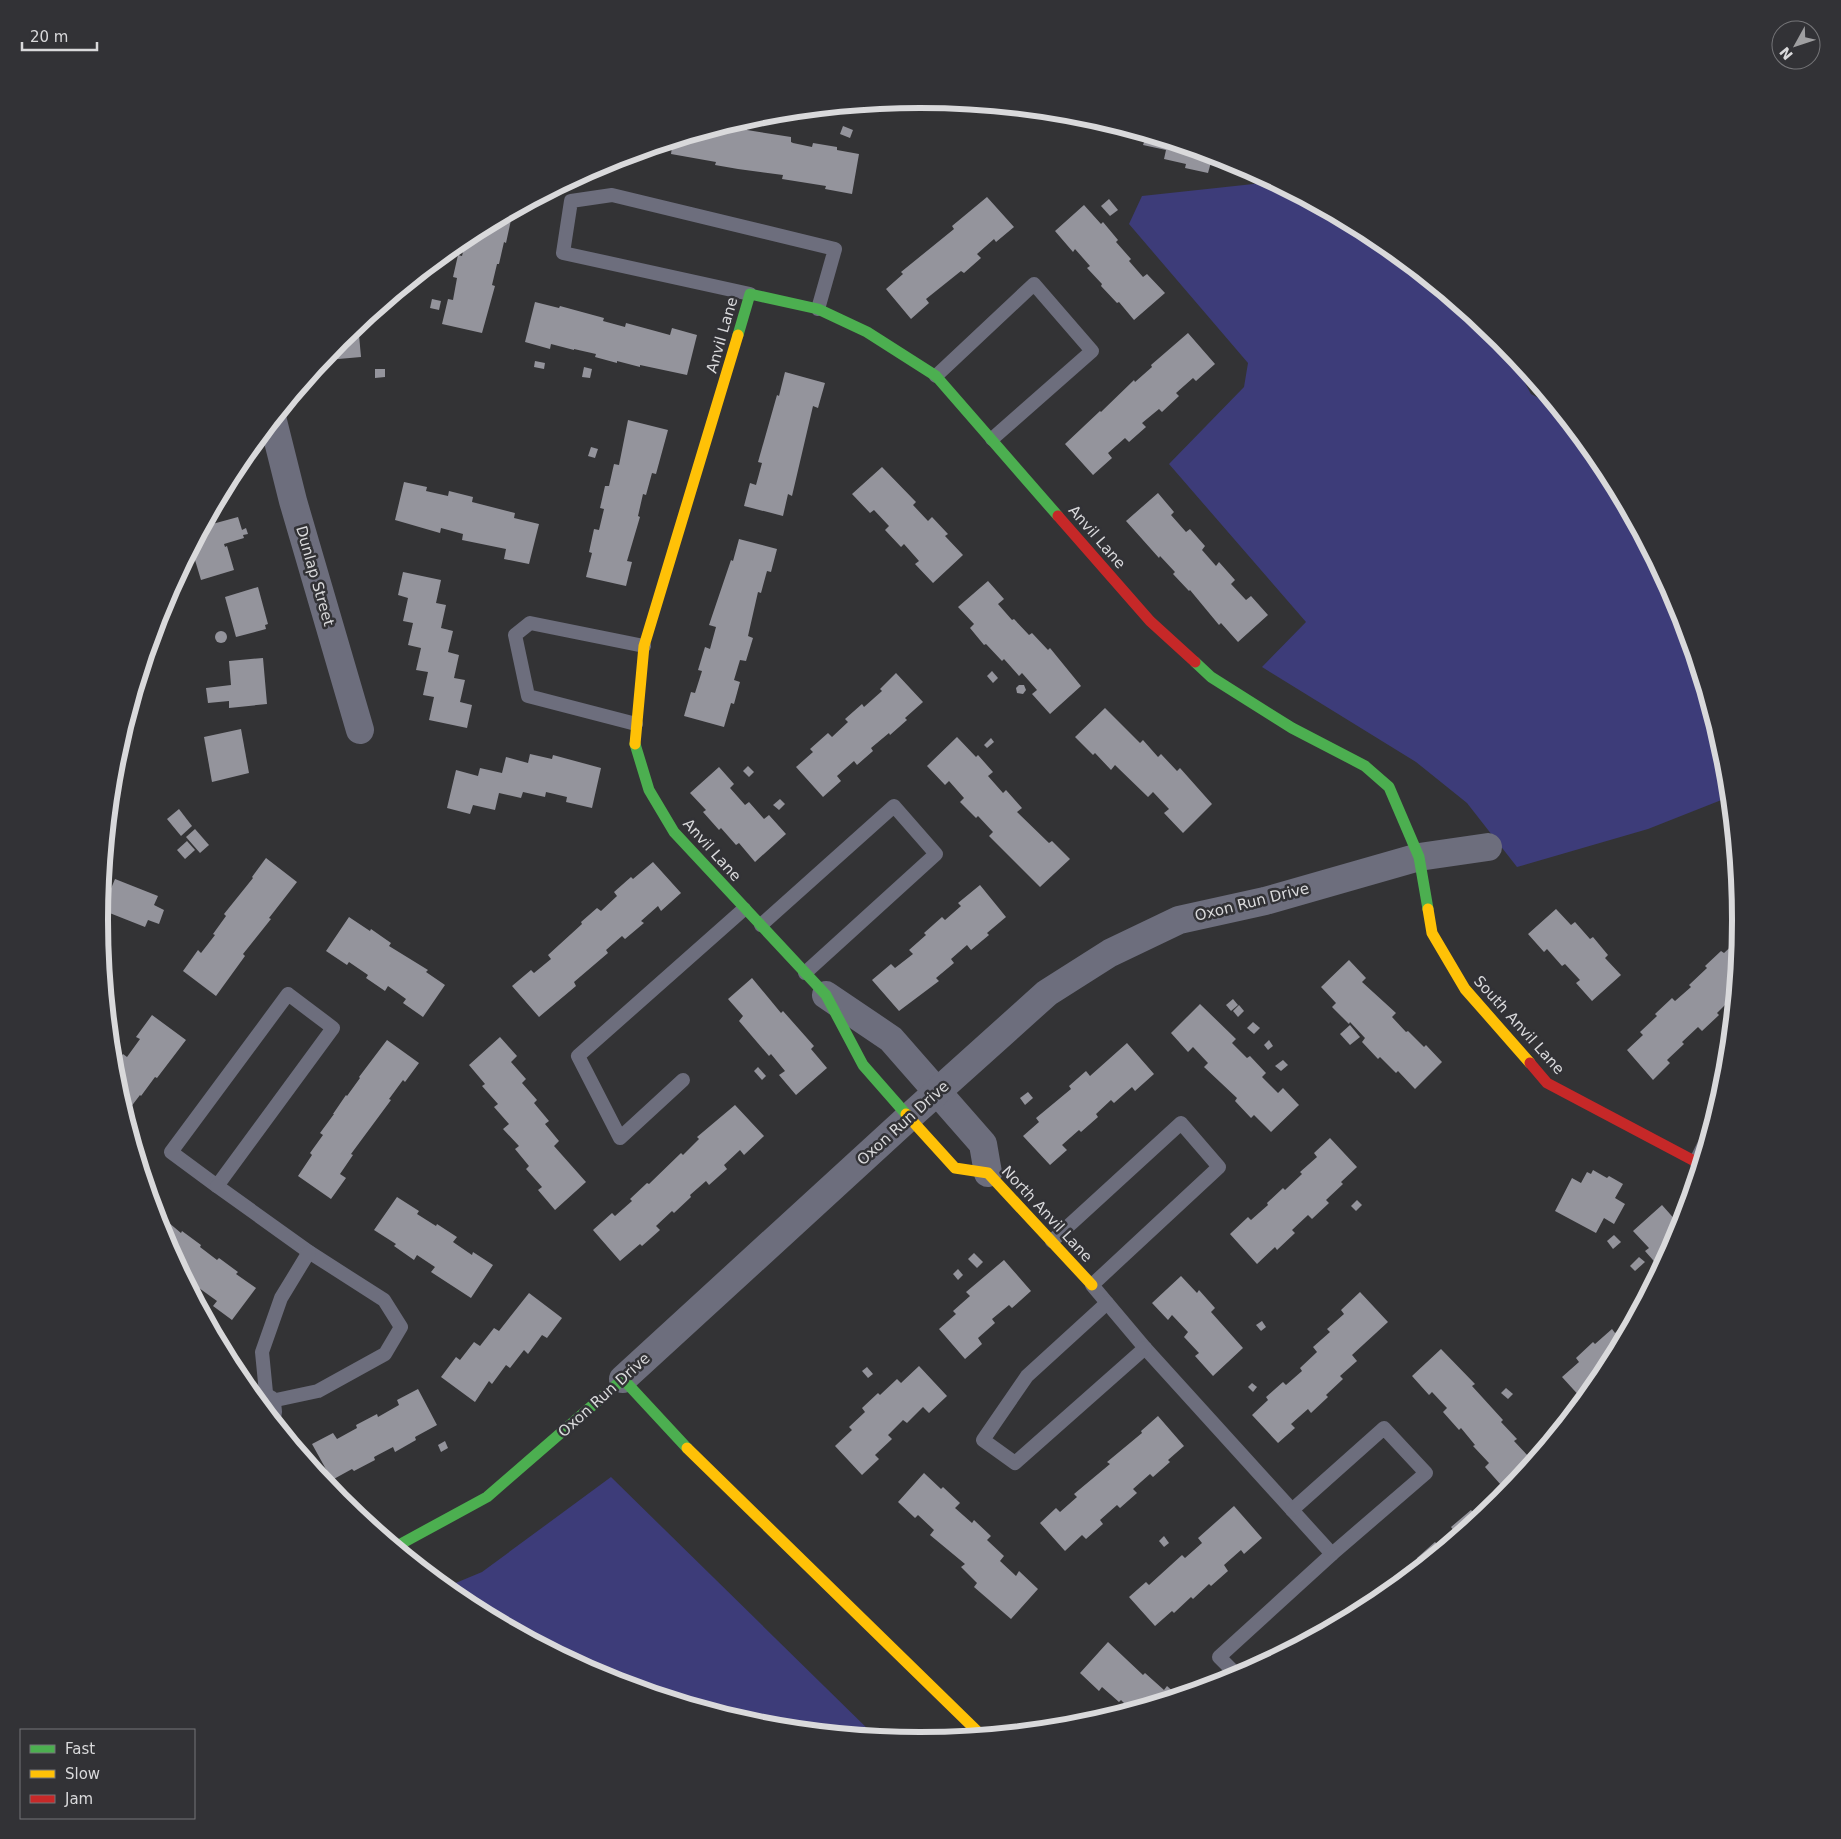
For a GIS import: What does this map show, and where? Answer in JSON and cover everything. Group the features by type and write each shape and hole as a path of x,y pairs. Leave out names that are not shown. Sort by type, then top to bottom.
{"street":[{"name":"Anvil Lane","path":"909,1117 863,1065 826,995 674,832 648,790 635,744 644,646 750,294 818,309 867,332 936,376 1150,621 1211,678 1292,728 1365,766 1390,786 1419,857"},
{"name":"Dunlap Street","path":"275,427 293,501 360,730"},
{"name":"Oxon Run Drive","path":"401,1544 487,1497 623,1379 1047,993 1110,953 1179,920 1265,901 1419,857 1488,847"},
{"name":"South Anvil Lane","path":"1419,857 1432,933 1466,989 1547,1083 1695,1161"},
{"path":"826,995 891,1039 983,1144 988,1174"},
{"name":"North Anvil Lane","path":"909,1117 955,1168 988,1174 1092,1285"},
{"path":"623,1379 703,1465 976,1730"}],"lane":[{"path":"750,294 563,252 571,202 612,195 835,248 818,309"},
{"path":"936,376 1034,284 1092,351 992,438"},
{"path":"636,724 528,696 515,635 530,623 644,646"},
{"path":"761,925 894,806 936,854 805,973"},
{"path":"683,1080 620,1138 578,1056 744,909"},
{"path":"217,1186 334,1028 288,994 171,1152 217,1186 309,1252 384,1300 401,1327 385,1354 318,1391 269,1405"},
{"path":"1052,1241 1181,1123 1219,1167 1092,1285 1145,1348 1332,1554"},
{"path":"265,1398 262,1352 281,1298 309,1252"},
{"path":"1107,1304 1027,1376 983,1440 1015,1463 1145,1348"},
{"path":"1232,1670 1219,1657 1332,1554 1426,1473 1384,1428 1292,1510"}],"shaded area":[{"path":"1262,183 1326,216 1372,244 1415,275 1495,345 1518,370 1531,394 1546,402 1565,425 1596,468 1649,560 1671,609 1705,709 1723,799 1648,829 1517,867 1467,803 1416,762 1262,667 1306,622 1169,464 1244,387 1248,363 1129,224 1142,196"},
{"path":"611,1477 869,1730 815,1725 762,1716 710,1704 610,1670 561,1648 514,1623 454,1584 482,1572"}],"building":[{"path":"747,126 747,130 791,137 791,142 793,143 812,147 813,143 837,147 837,150 859,154 852,194 825,189 826,186 782,179 783,175 715,165 716,162 671,154 672,147 710,135"},
{"path":"843,126 853,130 850,138 840,134"},
{"path":"1145,139 1211,162 1208,173 1185,168 1186,164 1164,159 1166,150 1143,145"},
{"path":"987,197 1014,227 996,242 994,239 977,254 981,258 964,273 961,271 926,299 929,303 911,319 886,289 903,274 901,272 954,229 952,226"},
{"path":"1109,199 1118,210 1110,216 1101,206"},
{"path":"1084,205 1101,224 1103,222 1118,240 1116,242 1143,277 1147,274 1165,293 1134,320 1119,302 1117,303 1101,286 1102,284 1087,268 1090,266 1075,249 1073,252 1055,231"},
{"path":"511,220 506,243 504,242 499,264 497,264 492,285 495,286 482,333 442,324 448,299 453,300 457,278 453,277 458,255 462,256 464,248"},
{"path":"432,299 441,301 439,310 430,308"},
{"path":"535,302 559,308 560,306 604,318 603,321 625,327 626,323 670,335 672,328 697,335 687,375 617,361 617,363 595,357 596,354 551,344 550,349 525,342"},
{"path":"359,333 361,357 333,360"},
{"path":"1188,333 1215,364 1196,381 1193,378 1176,393 1179,396 1162,412 1159,409 1142,423 1146,427 1129,442 1125,438 1108,453 1112,458 1093,475 1065,444"},
{"path":"535,361 545,363 544,369 534,367"},
{"path":"584,367 592,369 590,378 582,377"},
{"path":"375,369 385,369 385,377 375,378"},
{"path":"785,372 825,383 818,408 813,406 792,496 788,494 783,516 744,506 750,483 756,485 762,463 758,462"},
{"path":"628,420 668,430 656,474 652,473 646,495 643,494 638,516 640,517 627,561 632,562 626,586 586,577 592,553 589,552 594,529 599,530 604,509 600,508 605,486 609,486 614,464 619,465"},
{"path":"591,447 598,449 595,458 588,456"},
{"path":"882,467 916,502 913,505 928,521 932,517 948,534 945,536 963,555 933,583 915,564 919,561 904,544 901,547 885,530 889,526 874,510 870,513 852,494"},
{"path":"404,482 427,487 426,491 448,496 449,491 473,497 472,502 515,513 514,518 539,524 529,564 504,559 506,549 462,540 463,534 441,528 440,533 395,520"},
{"path":"1158,493 1174,512 1171,515 1186,532 1190,529 1205,546 1202,550 1216,566 1219,562 1235,580 1231,584 1246,600 1251,596 1268,615 1238,642 1221,623 1219,625 1190,590 1173,574 1175,572 1160,556 1159,558 1126,521"},
{"path":"238,517 242,530 246,528 248,534 243,535 244,538 224,544 225,547 227,546 234,570 201,580 194,556 211,524"},
{"path":"739,539 777,549 771,572 767,571 761,593 758,592 748,636 753,638 746,661 740,660 734,680 740,682 734,704 731,703 724,727 684,716 691,692 695,693 702,671 698,670 705,647 710,649 716,627 709,625 731,560 733,561"},
{"path":"403,572 441,580 436,603 446,605 441,628 453,631 448,652 459,655 454,678 465,680 460,702 472,705 467,728 429,720 434,697 423,695 428,672 416,670 421,648 408,645 413,623 403,621 408,598 398,595"},
{"path":"988,581 1004,599 998,604 1012,620 1014,619 1029,635 1032,633 1048,650 1050,648 1081,686 1050,714 1032,694 1037,690 1022,673 1019,676 1004,659 1002,661 986,644 984,645 970,628 974,624 958,607"},
{"path":"258,587 268,624 265,625 266,629 236,637 225,597"},
{"path":"223,631 226,632 226,642 219,643 216,642 215,635 216,632"},
{"path":"263,658 267,704 229,708 229,701 208,703 206,688 231,685 229,661"},
{"path":"992,671 998,678 993,683 987,676"},
{"path":"896,673 923,702 905,718 907,720 871,748 873,751 857,765 854,761 837,776 841,781 823,797 796,767 813,752 810,749 828,733 832,737 848,722 845,719 862,704 864,707 882,691 880,689"},
{"path":"1019,685 1024,685 1026,690 1023,694 1017,693 1016,688"},
{"path":"1105,708 1140,743 1143,740 1158,757 1161,754 1177,771 1180,768 1212,804 1183,833 1164,813 1169,809 1153,792 1148,797 1115,765 1111,770 1095,753 1093,755 1075,737"},
{"path":"241,729 249,773 212,782 204,737"},
{"path":"957,737 976,757 978,755 993,772 988,776 1003,793 1006,790 1022,808 1017,812 1049,843 1052,841 1070,859 1040,887 989,836 993,832 978,816 976,818 960,802 964,798 949,781 945,785 927,766"},
{"path":"991,738 994,742 987,748 984,745"},
{"path":"530,754 552,759 553,755 601,768 592,808 566,802 567,797 546,792 545,797 523,792 521,798 499,793 495,810 473,805 470,814 447,808 456,770 478,776 480,768 502,773 506,757 528,763"},
{"path":"748,766 754,772 749,777 743,771"},
{"path":"719,767 734,784 730,788 745,805 749,802 764,819 769,815 786,834 755,862 739,843 736,845 721,828 719,830 703,812 706,810 690,793"},
{"path":"780,799 785,804 779,810 773,805"},
{"path":"179,809 192,826 181,836 167,819"},
{"path":"195,829 209,845 200,853 186,837"},
{"path":"187,841 195,850 185,859 177,850"},
{"path":"266,858 297,882 243,954 245,956 216,996 183,971 198,950 201,953 215,935 213,934 226,916 224,914 253,878"},
{"path":"653,862 681,893 661,911 658,906 641,921 644,923 625,939 622,936 606,950 608,953 574,982 576,986 539,1017 512,986 531,970 534,973 551,959 548,955 582,924 581,922 597,908 601,911 617,896 614,892 631,877 633,879"},
{"path":"115,879 158,896 154,905 164,910 159,924 148,920 145,927 108,912 109,893"},
{"path":"980,885 1006,917 971,950 967,945 951,959 954,963 936,978 939,981 899,1011 872,980 891,964 895,968 913,954 909,950 926,935 924,933 942,917 945,920 961,906 958,903"},
{"path":"1556,909 1571,925 1575,922 1590,939 1593,937 1608,955 1605,958 1621,975 1592,1001 1576,983 1580,980 1565,964 1562,966 1547,949 1544,952 1528,934"},
{"path":"349,917 391,943 389,946 428,970 426,972 445,985 423,1017 403,1003 406,999 388,986 385,991 366,978 368,975 349,962 347,965 326,951"},
{"path":"1732,946 1728,1002 1717,1013 1719,1015 1702,1031 1698,1027 1682,1042 1684,1044 1667,1060 1670,1063 1653,1080 1627,1050 1643,1035 1640,1032 1657,1016 1655,1014 1672,998 1675,1001 1691,987 1689,985 1707,968 1705,966 1721,951 1724,953"},
{"path":"1349,960 1366,978 1362,982 1396,1013 1392,1017 1424,1047 1426,1045 1442,1062 1415,1089 1398,1071 1396,1073 1380,1057 1378,1059 1362,1042 1365,1038 1332,1007 1336,1003 1321,987"},
{"path":"752,978 781,1013 783,1011 814,1046 811,1049 827,1068 796,1095 779,1075 785,1071 771,1054 769,1056 739,1021 743,1016 728,999"},
{"path":"1233,999 1238,1005 1231,1011 1226,1005"},
{"path":"1200,1004 1236,1039 1232,1043 1247,1058 1250,1056 1266,1073 1262,1077 1278,1093 1283,1088 1299,1105 1271,1132 1254,1115 1251,1118 1235,1101 1237,1098 1204,1067 1208,1063 1193,1047 1188,1052 1171,1033"},
{"path":"1239,1005 1244,1011 1238,1017 1233,1011"},
{"path":"152,1015 186,1040 157,1078 155,1077 131,1107 120,1057 123,1054 127,1057 140,1039 136,1037"},
{"path":"1253,1022 1260,1028 1254,1034 1247,1028"},
{"path":"1350,1025 1360,1037 1350,1045 1340,1034"},
{"path":"500,1037 517,1056 511,1062 526,1079 522,1083 537,1100 534,1103 549,1121 545,1124 559,1141 554,1146 586,1182 555,1210 538,1190 542,1187 526,1169 529,1166 515,1149 519,1146 503,1129 509,1124 494,1107 498,1104 482,1086 485,1084 469,1065"},
{"path":"387,1040 419,1063 405,1082 403,1080 389,1099 391,1100 351,1154 353,1155 340,1174 346,1178 331,1199 298,1176 312,1155 310,1153 323,1135 320,1133"},
{"path":"1269,1040 1273,1046 1268,1050 1264,1045"},
{"path":"1127,1043 1154,1074 1135,1091 1132,1087 1114,1103 1111,1100 1096,1114 1098,1117 1062,1145 1067,1150 1050,1165 1023,1136 1039,1122 1036,1118 1071,1089 1069,1086 1086,1071 1090,1076"},
{"path":"1283,1060 1288,1065 1281,1071 1275,1066"},
{"path":"758,1067 766,1076 762,1080 754,1071"},
{"path":"1028,1092 1033,1098 1025,1105 1020,1098"},
{"path":"735,1105 764,1136 744,1155 740,1150 724,1165 727,1169 709,1185 706,1181 674,1213 672,1211 656,1226 660,1230 642,1246 640,1244 620,1261 593,1230 612,1213 615,1216 632,1201 630,1199 647,1183 649,1184 681,1153 683,1155 699,1139 697,1137"},
{"path":"1330,1138 1357,1167 1326,1200 1329,1203 1312,1219 1308,1215 1292,1230 1295,1233 1277,1250 1275,1247 1257,1264 1230,1234 1248,1217 1251,1220 1283,1188 1285,1190 1302,1174 1300,1172 1317,1157 1314,1153"},
{"path":"1593,1170 1623,1184 1615,1198 1625,1204 1614,1224 1604,1218 1596,1233 1555,1211 1572,1178 1581,1183 1587,1172 1591,1174"},
{"path":"397,1197 419,1211 417,1214 457,1237 453,1242 472,1255 473,1252 493,1265 471,1298 431,1272 435,1267 417,1255 414,1260 394,1246 396,1244 374,1230"},
{"path":"1357,1200 1362,1205 1356,1211 1351,1206"},
{"path":"1662,1205 1675,1219 1656,1263 1645,1251 1649,1248 1633,1231"},
{"path":"167,1221 181,1233 182,1231 201,1245 200,1247 217,1260 219,1258 238,1272 236,1274 256,1288 232,1320 213,1306 217,1301 199,1288 198,1290 192,1279"},
{"path":"1614,1235 1621,1242 1613,1249 1607,1241"},
{"path":"974,1253 983,1262 977,1268 968,1259"},
{"path":"1639,1257 1645,1262 1635,1271 1630,1266"},
{"path":"1004,1260 1031,1291 1012,1308 1009,1305 992,1319 995,1323 978,1338 982,1344 965,1359 939,1329 956,1314 953,1311 970,1296 966,1292"},
{"path":"958,1269 963,1275 958,1280 953,1274"},
{"path":"1181,1276 1197,1293 1199,1290 1215,1308 1211,1312 1243,1348 1213,1376 1195,1356 1199,1353 1184,1337 1188,1332 1172,1315 1168,1320 1152,1303"},
{"path":"1360,1292 1388,1322 1352,1355 1357,1361 1340,1376 1343,1379 1326,1395 1328,1397 1311,1413 1308,1409 1291,1424 1295,1428 1278,1443 1252,1415 1268,1400 1266,1397 1283,1382 1286,1385 1302,1371 1300,1368 1317,1352 1313,1347 1330,1332 1327,1329 1344,1314 1341,1310"},
{"path":"529,1293 562,1318 547,1338 542,1335 528,1354 524,1350 510,1368 506,1365 492,1384 489,1381 475,1402 441,1377 456,1357 460,1360 474,1342 480,1346 494,1328 499,1331"},
{"path":"1262,1321 1266,1327 1261,1331 1256,1325"},
{"path":"1625,1324 1579,1395 1562,1377 1579,1362 1576,1358 1593,1342 1595,1344 1612,1329 1615,1333"},
{"path":"1441,1349 1475,1384 1472,1386 1503,1420 1501,1422 1517,1439 1514,1441 1529,1457 1501,1485 1485,1467 1489,1463 1473,1446 1475,1445 1461,1428 1459,1430 1443,1412 1447,1408 1432,1392 1429,1395 1412,1376"},
{"path":"919,1366 947,1396 929,1413 923,1407 907,1423 903,1420 888,1435 892,1439 875,1455 879,1459 862,1475 835,1446 852,1430 849,1427 865,1412 862,1408 897,1379 901,1383"},
{"path":"867,1367 873,1374 868,1378 862,1371"},
{"path":"1252,1383 1257,1387 1253,1392 1248,1387"},
{"path":"1506,1388 1513,1394 1508,1399 1501,1393"},
{"path":"418,1389 437,1425 415,1437 416,1440 395,1452 393,1447 374,1457 375,1460 354,1471 352,1469 333,1480 312,1444 333,1433 337,1439 357,1428 356,1425 377,1414 378,1417 399,1405 397,1400"},
{"path":"1158,1416 1184,1446 1153,1477 1150,1474 1133,1489 1137,1493 1120,1508 1117,1505 1100,1520 1103,1524 1086,1539 1082,1535 1065,1551 1040,1523 1056,1508 1060,1512 1077,1497 1074,1494 1110,1464 1107,1462 1142,1433 1141,1431"},
{"path":"445,1441 448,1448 441,1452 438,1445"},
{"path":"924,1473 960,1503 955,1508 972,1523 974,1520 991,1536 987,1540 1004,1556 1000,1561 1016,1576 1019,1571 1038,1589 1011,1619 974,1587 977,1583 961,1567 965,1564 930,1535 934,1530 918,1515 915,1518 898,1502"},
{"path":"1234,1506 1262,1538 1244,1554 1241,1550 1224,1565 1228,1571 1211,1586 1209,1584 1193,1599 1191,1597 1174,1613 1172,1611 1155,1626 1129,1597 1146,1582 1149,1585 1182,1555 1185,1558 1202,1543 1198,1538"},
{"path":"1471,1510 1474,1513 1456,1530 1440,1544 1454,1531 1451,1527"},
{"path":"1164,1536 1169,1543 1164,1547 1159,1541"},
{"path":"1435,1542 1438,1545 1419,1561 1417,1558"},
{"path":"1108,1642 1143,1675 1145,1673 1164,1690 1167,1686 1173,1691 1126,1705 1121,1700 1119,1702 1102,1687 1099,1691 1080,1673"}],"traffic: fast":[{"path":"738,335 750,294 818,309 867,332 936,376 1058,516"},
{"path":"1195,662 1211,677 1292,728 1365,766 1389,787 1419,857 1428,909"},
{"path":"635,744 649,790 674,832 826,995 863,1065 906,1114"},
{"path":"401,1544 487,1497 623,1379 687,1448"}],"traffic: slow":[{"path":"635,744 644,646 738,335"},
{"path":"1428,909 1432,933 1465,989 1530,1063"},
{"path":"906,1114 955,1168 988,1173 1092,1285"},
{"path":"687,1448 976,1730"}],"traffic: jam":[{"path":"1058,516 1150,621 1195,662"},
{"path":"1530,1063 1547,1083 1695,1161"}]}
